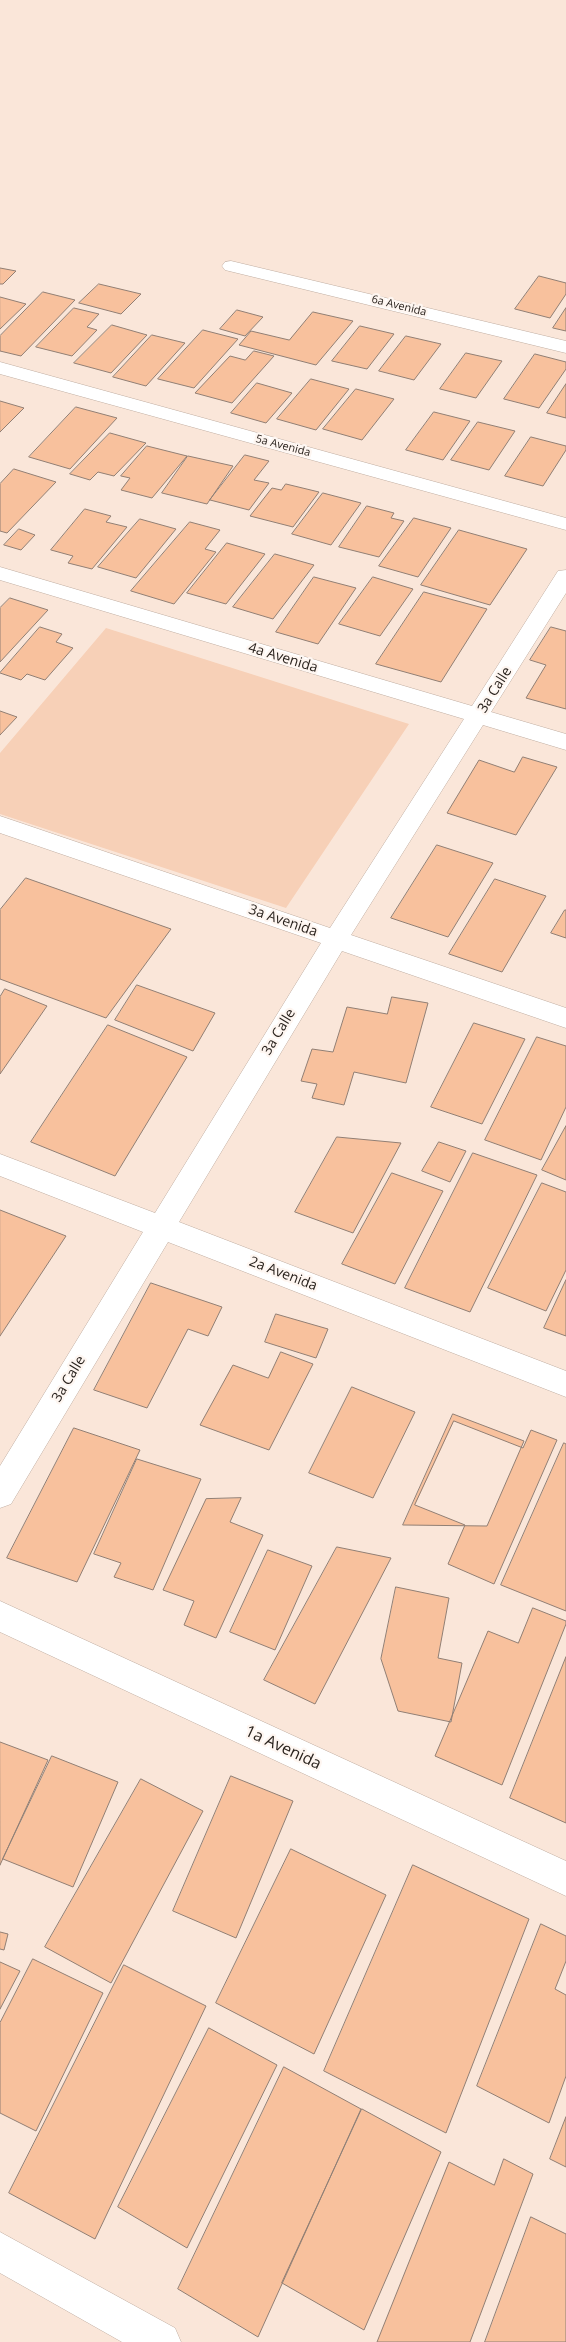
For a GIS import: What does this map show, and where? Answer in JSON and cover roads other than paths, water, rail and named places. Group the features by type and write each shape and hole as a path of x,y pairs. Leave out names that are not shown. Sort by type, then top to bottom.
{"street":[{"name":"6a Avenida","path":"231,266 566,347"},
{"name":"5a Avenida","path":"0,368 566,524"},
{"name":"4a Avenida","path":"0,574 566,742"},
{"name":"3a Calle","path":"0,1494 336,939 566,576"},
{"name":"3a Avenida","path":"0,824 566,1018"},
{"name":"2a Avenida","path":"0,1165 566,1384"},
{"name":"1a Avenida","path":"0,1616 566,1879"},
{"path":"0,2251 160,2342"}]}
